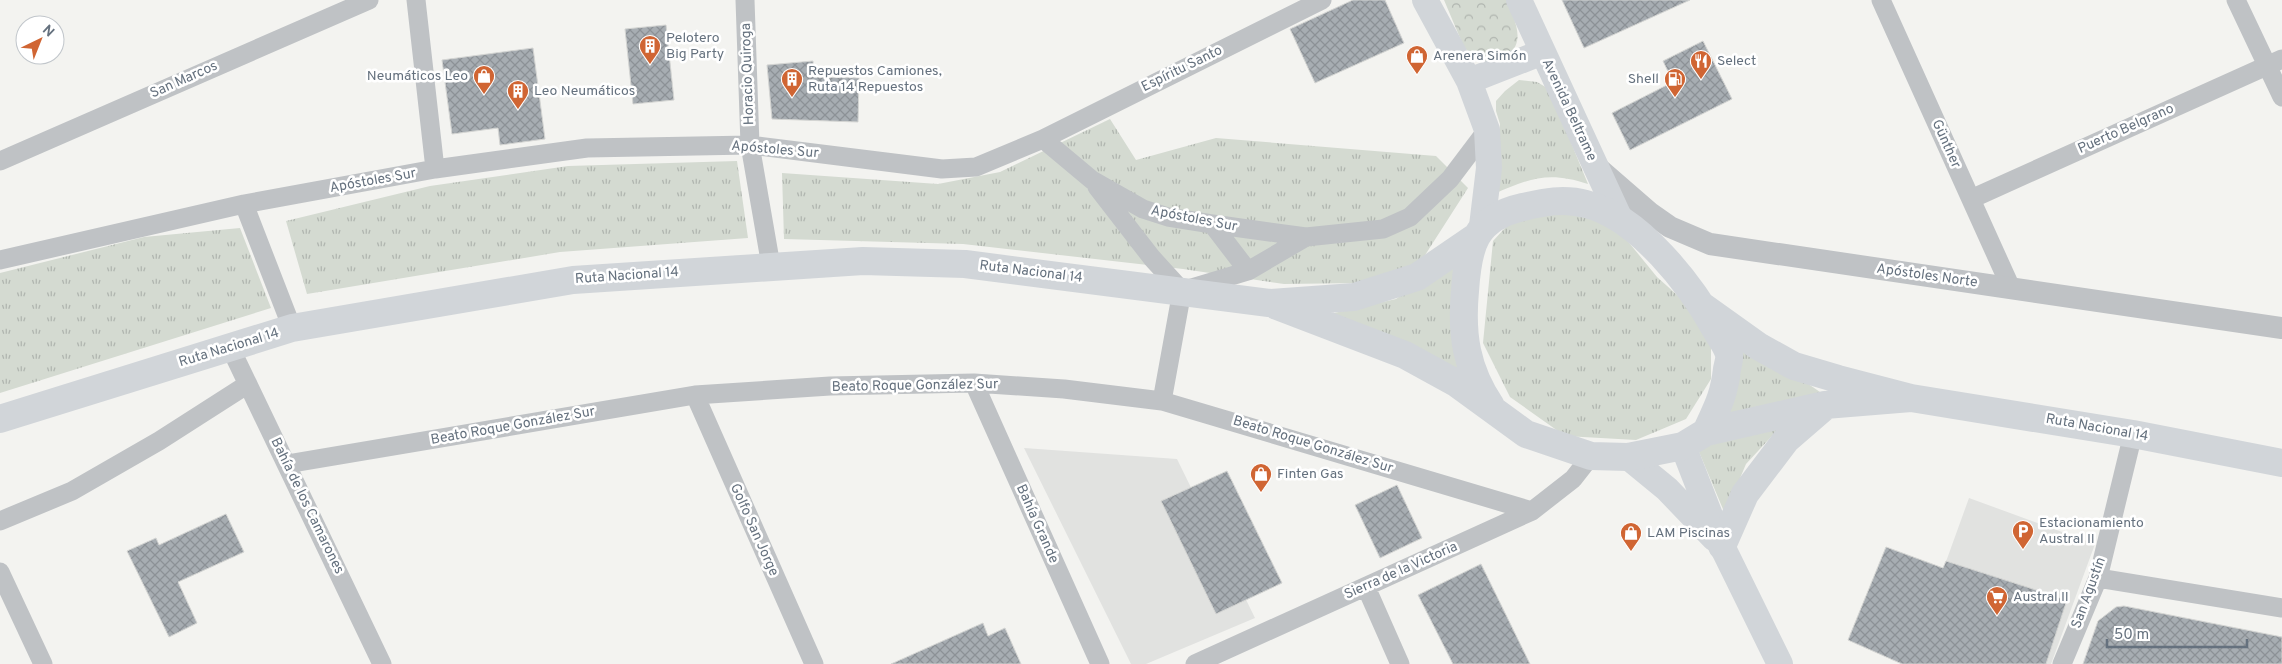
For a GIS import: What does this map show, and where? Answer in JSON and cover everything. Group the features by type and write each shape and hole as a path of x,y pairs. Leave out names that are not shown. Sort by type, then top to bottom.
{"highway":[{"name":"Ruta Nacional 14","path":"0,419 292,328 573,280 863,261 964,264 1268,303 1354,297 1417,277 1514,208 1552,200 1587,204 1620,219 1670,262 1702,306 1729,354 1724,394 1706,432"},
{"name":"Ruta Nacional 14","path":"1478,232 1466,271 1463,312 1467,355 1477,385 1497,415"},
{"name":"Ruta Nacional 14","path":"1268,303 1405,355 1456,384 1526,434 1591,456 1628,457 1683,446 1706,432 1825,405 1911,398"},
{"name":"Ruta Nacional 14","path":"1702,306 1758,346 1794,366 1911,398 2133,434 2282,463"},
{"path":"1722,546 1745,494 1786,440 1825,405"}],"main road":[{"path":"1426,0 1469,81 1487,130 1489,168 1478,232"},
{"name":"Avenida Beltrame","path":"1519,0 1620,219"},
{"path":"1469,81 1543,52"},
{"path":"1683,446 1722,546 1780,664"},
{"path":"1628,457 1666,489 1722,546"}],"street":[{"name":"San Marcos","path":"0,161 369,0"},
{"path":"416,0 435,169"},
{"name":"Horacio Quiroga","path":"745,0 750,145 771,266"},
{"name":"Espíritu Santo","path":"1043,139 1322,0"},
{"name":"Günther","path":"1881,0 2011,288"},
{"path":"2236,0 2274,62 2282,97"},
{"name":"Puerto Belgrano","path":"1971,199 2274,62"},
{"name":"Apóstoles Sur","path":"0,260 244,204 435,169 587,148 750,145 942,169 976,167 1043,139 1092,180 1143,209 1168,217 1306,236 1383,229 1410,216 1450,179 1487,130"},
{"name":"Apóstoles Norte","path":"1595,165 1670,227 1710,244 2282,328"},
{"path":"1092,180 1152,258 1182,291"},
{"path":"244,204 292,328"},
{"path":"1212,224 1248,271"},
{"path":"1182,291 1248,271 1306,236"},
{"path":"1162,402 1182,291"},
{"name":"Bahía de los Camarones","path":"230,348 382,664"},
{"name":"Beato Roque González Sur","path":"287,464 695,395 830,386 974,383 1064,389 1162,402 1532,511"},
{"name":"Bahía Grande","path":"974,383 1100,664"},
{"path":"0,521 72,491 159,441 248,384"},
{"name":"Golfo San Jorge","path":"695,395 814,664"},
{"name":"San Agustín","path":"2062,664 2098,578 2133,434"},
{"name":"Sierra de la Victoria","path":"1195,664 1532,511 1573,480 1591,456"},
{"path":"0,572 43,664"},
{"path":"2098,578 2282,608"},
{"path":"1366,587 1400,664"}],"shaded area":[{"path":"1024,448 1177,459 1255,618 1146,664 1131,664"},
{"name":"Austral II","path":"1969,498 2095,544 2051,664 1909,664"}],"green space":[{"path":"1444,0 1506,0 1517,28 1517,43 1514,49 1498,61 1486,64 1474,60 1463,45"},
{"path":"1519,80 1537,82 1549,89 1588,184 1562,178 1540,178 1529,180 1494,194 1500,124 1496,111 1496,101"},
{"path":"1110,119 1136,160 1216,138 1436,156 1468,188 1420,263 1361,283 1284,284 1183,269 963,244 784,239 782,173 938,184 1000,172"},
{"path":"737,161 748,238 560,252 307,294 286,221 430,186 568,166"},
{"path":"1557,204 1617,228 1657,277 1694,310 1711,339 1711,379 1686,419 1636,440 1565,436 1510,397 1483,343 1493,241 1514,218"},
{"path":"240,228 271,308 0,393 0,273 144,237"},
{"path":"1461,253 1464,375 1330,314 1396,299"},
{"path":"1739,336 1833,401 1722,421"},
{"path":"1782,425 1746,464 1725,514 1697,447"}],"building":[{"path":"1353,0 1385,0 1404,43 1315,83 1290,29"},
{"path":"1562,0 1690,0 1584,48"},
{"name":"Pelotero Big Party","path":"666,25 674,100 633,104 625,29"},
{"path":"1703,41 1732,99 1630,150 1612,113 1673,82 1663,61"},
{"path":"533,48 545,139 500,145 498,128 452,134 442,60"},
{"path":"813,61 814,77 859,78 858,122 772,119 767,65"},
{"path":"1227,471 1282,583 1216,614 1161,501"},
{"path":"1397,485 1422,538 1380,558 1355,505"},
{"path":"226,514 244,552 178,582 197,623 169,637 127,551 156,538 159,545"},
{"path":"1886,547 1943,568 1946,561 2067,600 2046,664 1902,664 1848,640"},
{"path":"1481,564 1530,664 1453,664 1418,595"},
{"path":"2124,606 2282,637 2282,664 2083,664 2098,621 2116,607"},
{"path":"983,623 988,636 1005,628 1021,664 891,664"}],"place":[{"name":"Pelotero Big Party","path":"650,65"},
{"name":"Arenera Simón","path":"1417,75"},
{"name":"Select","path":"1701,80"},
{"name":"Neumáticos Leo","path":"484,95"},
{"name":"Repuestos Camiones, Ruta 14 Repuestos","path":"792,98"},
{"name":"Shell","path":"1675,98"},
{"name":"Leo Neumáticos","path":"518,110"},
{"name":"Finten Gas","path":"1261,493"},
{"name":"Estacionamiento Austral II","path":"2023,550"},
{"name":"LAM Piscinas","path":"1631,552"},
{"name":"Austral II","path":"1997,616"}]}
